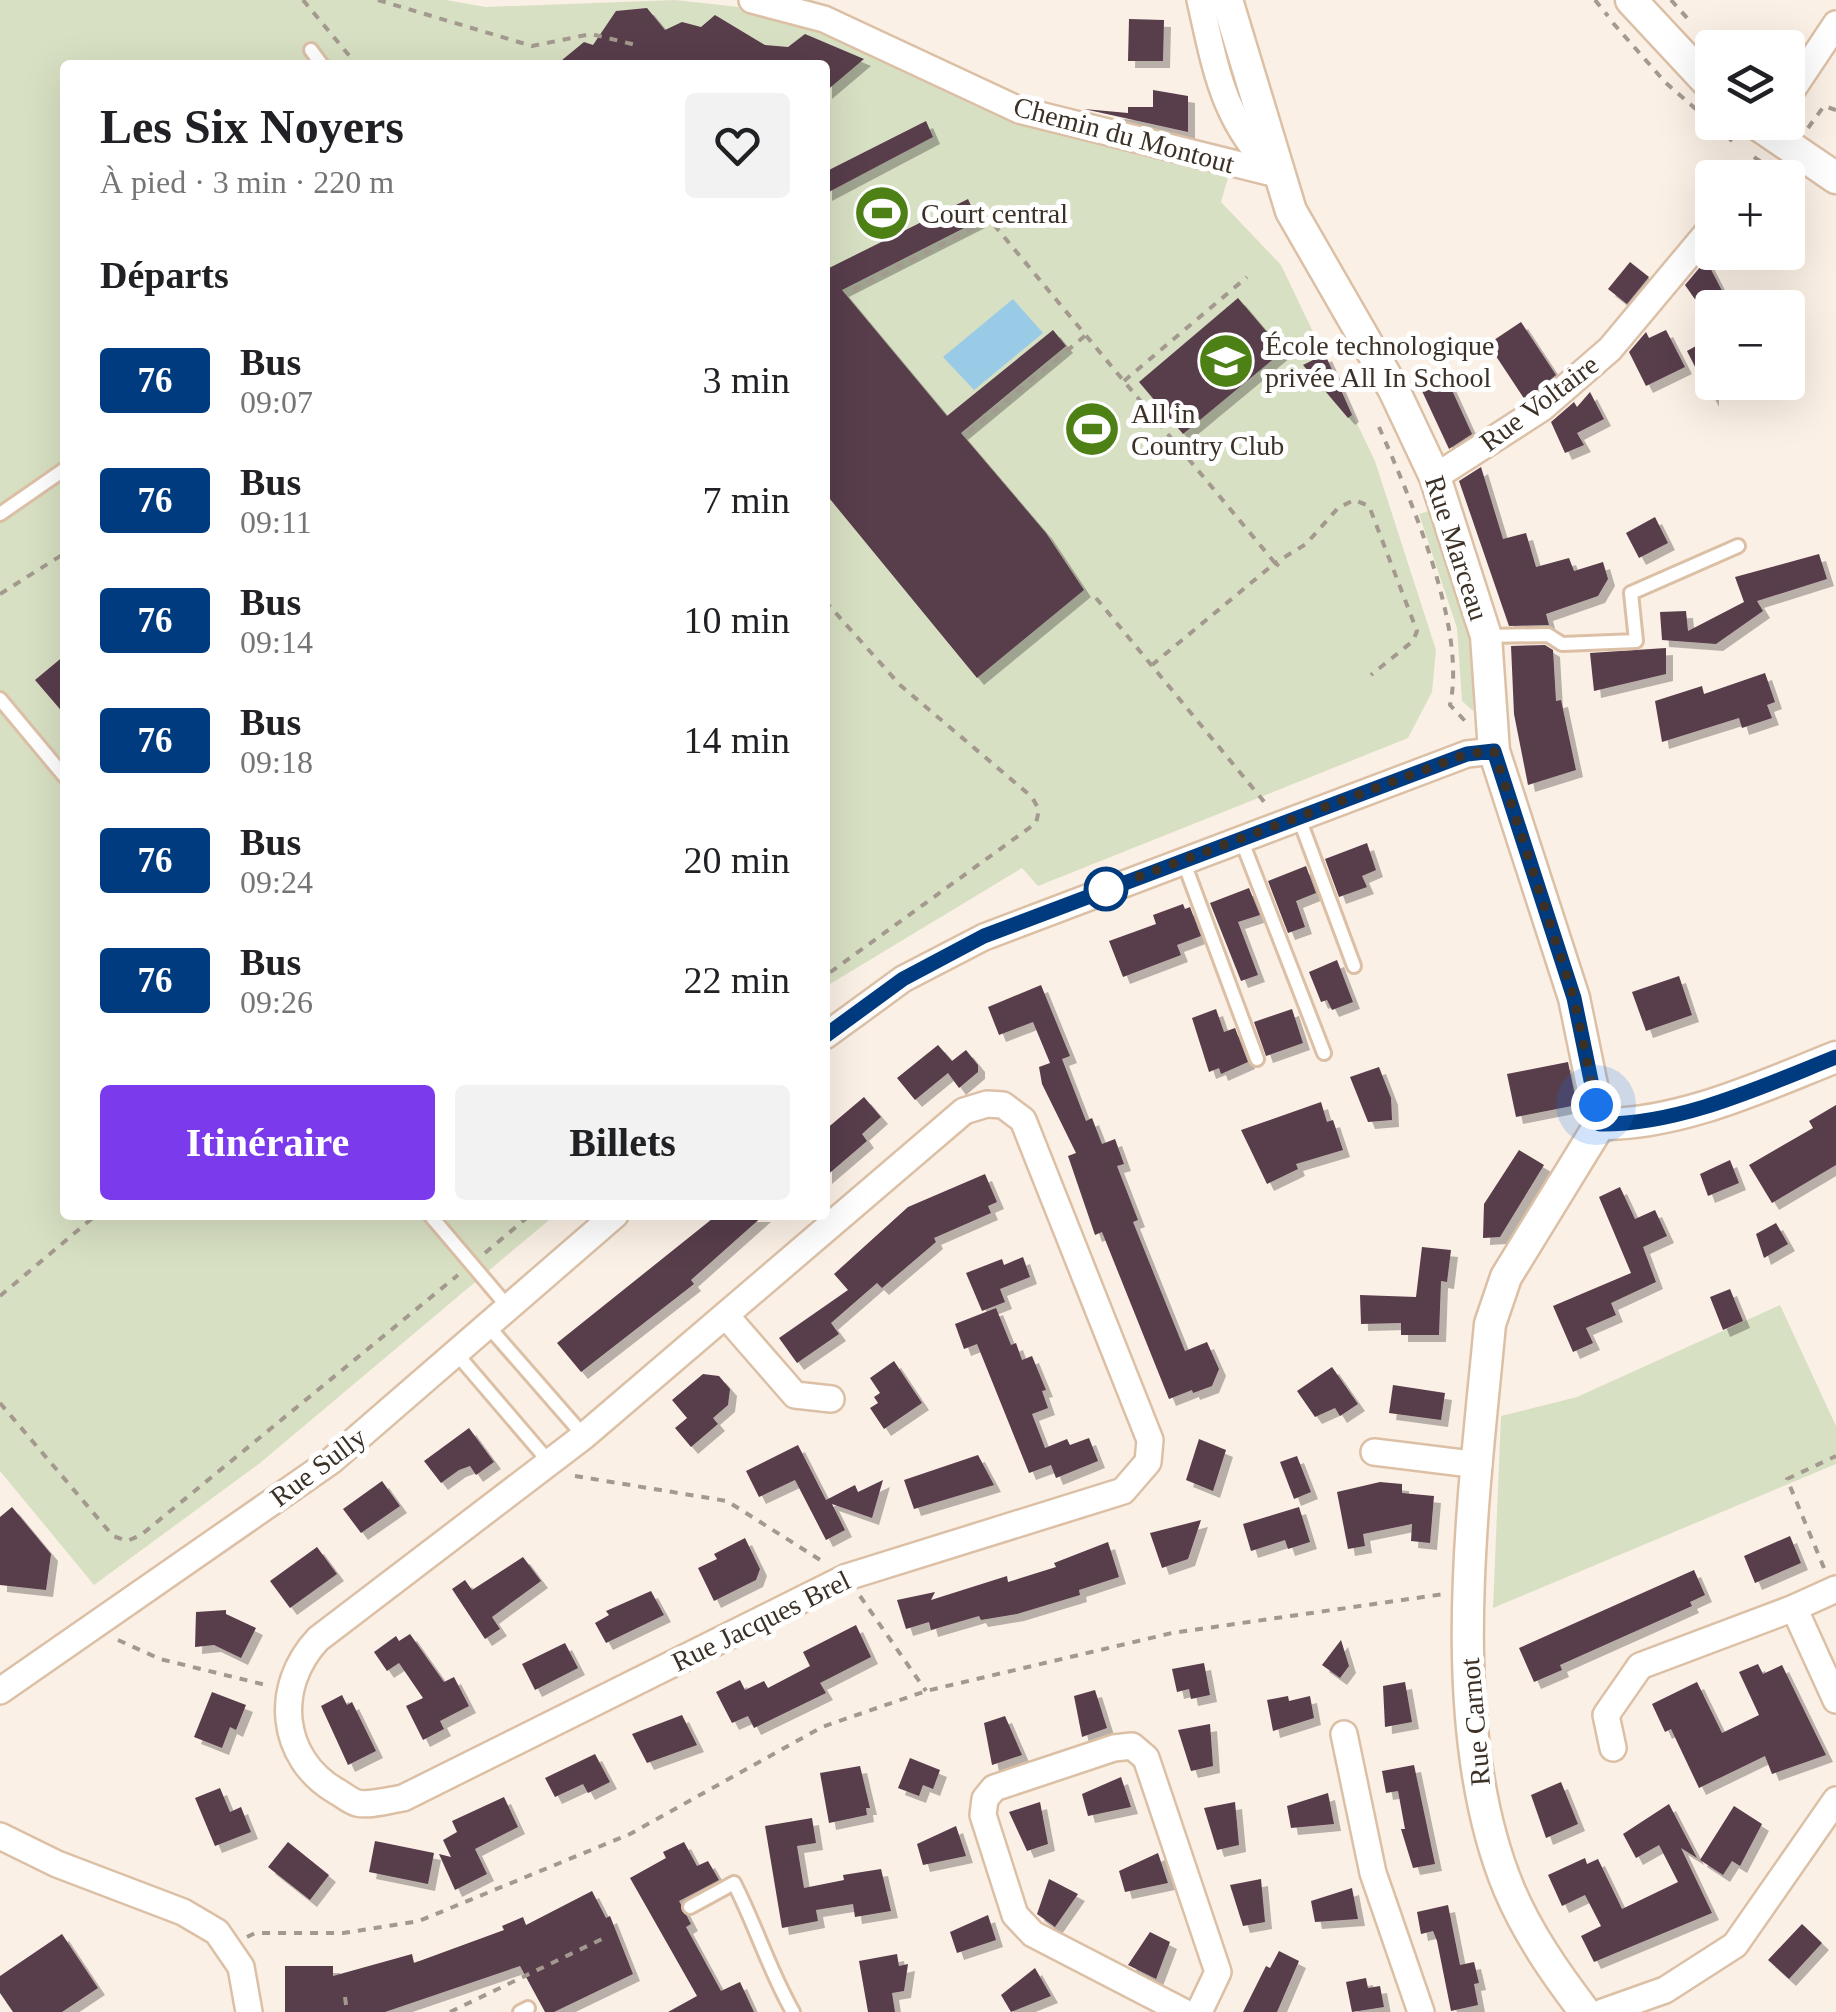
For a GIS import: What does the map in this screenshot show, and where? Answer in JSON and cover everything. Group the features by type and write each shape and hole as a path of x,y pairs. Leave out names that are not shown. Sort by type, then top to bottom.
{"street":[{"name":"Chemin du Montout","path":"752,0 824,19 1019,110 1277,174"},
{"name":"Rue Marceau","path":"1200,0 1221,92 1246,145 1277,174"},
{"name":"Rue Marceau","path":"1227,0 1277,174 1304,239 1394,390 1435,476 1486,636 1494,751 1574,998 1600,1124"},
{"path":"1631,0 1695,69"},
{"path":"1805,70 1836,24"},
{"path":"1781,140 1836,178"},
{"name":"Rue Voltaire","path":"1435,476 1542,408 1610,349 1695,247"},
{"path":"830,1032 903,979 984,936 1467,754 1494,751"},
{"path":"1600,1124 1623,1125 1742,1095 1836,1057"},
{"name":"Rue Jacques Brel","path":"1003,1104 1024,1120 1150,1440 1148,1462 1123,1490 847,1577 403,1798 357,1803 312,1776 289,1731 290,1691 302,1656 318,1639 584,1436 727,1317 964,1111 1003,1104"},
{"name":"Rue Carnot","path":"1585,2012 1548,1963 1509,1888 1477,1780 1468,1670 1490,1324 1506,1277 1600,1124"},
{"name":"Rue Sully","path":"0,1692 331,1461 609,1220"},
{"path":"727,1317 796,1395 831,1399"},
{"path":"1374,1452 1479,1466"},
{"path":"1613,1748 1606,1715 1640,1666 1836,1590"},
{"path":"1794,1608 1836,1700"},
{"path":"1344,1734 1372,1873 1421,2012"},
{"path":"1184,2012 1033,1934 1015,1915 983,1815 984,1799 994,1788 1114,1748 1132,1746 1146,1758 1218,1972 1198,2012"},
{"path":"1603,2012 1665,1990 1735,1945 1836,1800"},
{"path":"0,1836 56,1864 184,1912 229,1946 241,1968 249,2012"}],"lane":[{"path":"310,50 318,60"},
{"path":"0,514 60,472"},
{"path":"1486,636 1548,634 1562,644 1636,640 1631,594 1738,546"},
{"path":"0,700 60,771"},
{"path":"1288,822 1354,966"},
{"path":"1242,839 1324,1053"},
{"path":"1184,860 1257,1059"},
{"path":"434,1220 508,1307"},
{"path":"488,1326 584,1436"},
{"path":"456,1353 550,1462"},
{"path":"690,1907 734,1883 762,1938 768,1970 793,2012"}],"path":[{"path":"303,0 353,60"},
{"path":"378,0 532,46 590,34 636,45"},
{"path":"1793,150 1824,106 1836,110"},
{"path":"853,290 990,220 1277,565"},
{"path":"1124,380 1247,277"},
{"path":"968,434 1086,335"},
{"path":"1377,421 1405,487 1444,608 1454,649 1455,681 1450,705 1494,751"},
{"path":"1152,666 1306,544 1338,508 1354,500 1369,506 1416,631 1413,641 1371,675"},
{"path":"0,594 60,556"},
{"path":"1096,598 1288,822"},
{"path":"830,607 900,685 1032,797 1038,810 1036,823 830,972"},
{"path":"0,1296 90,1220"},
{"path":"0,1403 113,1536 127,1541 141,1535 524,1220"},
{"path":"1824,1566 1787,1479 1836,1456"},
{"path":"550,1462 563,1474 727,1501 847,1577 926,1691"},
{"path":"229,1946 255,1932 343,1934 420,1921 630,1834 822,1727 926,1691 1172,1633 1327,1608 1470,1592"},
{"path":"95,1626 160,1659 290,1691"},
{"path":"453,2011 604,1938"},
{"path":"345,1997 347,2012"}],"green space":[{"path":"0,0 446,0 486,7 675,0 748,8 842,35 1229,174 1221,202 1281,265 1375,461 1436,650 1432,692 1408,738 1038,886 1022,868 830,984 830,60 60,60 60,1220 549,1220 260,1463 94,1585 0,1471"},
{"path":"1432,510 1474,637 1473,711 1462,701 1457,628 1419,514"},
{"path":"1780,1305 1836,1426 1836,1464 1493,1608 1501,1416 1577,1397"}],"water":[{"path":"1013,299 1043,333 974,390 943,357"}],"building":[{"path":"647,8 665,30 682,22 701,27 715,15 765,45 788,47 805,34 864,59 830,88 830,60 562,60 584,42 593,45 616,11"},
{"path":"1129,19 1164,20 1163,61 1128,61"},
{"path":"1153,90 1188,96 1188,132 1084,109 1128,113 1128,107 1153,107"},
{"path":"926,121 933,137 830,191 830,169"},
{"path":"968,199 978,221 842,290 947,416 1053,330 1066,346 961,433 1046,533 1084,590 977,678 830,499 830,268"},
{"path":"1630,262 1649,277 1627,304 1608,289"},
{"path":"1698,270 1711,270 1722,290 1695,290 1695,299 1685,285"},
{"path":"1238,298 1283,351 1183,434 1139,382"},
{"path":"1521,322 1556,375 1525,400 1488,344"},
{"path":"1666,330 1685,367 1646,386 1629,352 1646,332 1649,338"},
{"path":"1695,347 1695,367 1687,351"},
{"path":"1325,354 1352,415 1348,418 1303,365"},
{"path":"1445,375 1472,434 1449,449 1422,391"},
{"path":"1590,392 1604,419 1577,433 1584,445 1565,453 1551,422 1574,402 1577,407"},
{"path":"1481,467 1503,539 1526,533 1536,567 1569,558 1574,571 1603,562 1608,579 1598,596 1546,614 1549,625 1509,626 1459,481"},
{"path":"1655,517 1668,543 1639,558 1626,533"},
{"path":"1819,554 1827,579 1757,601 1763,611 1716,644 1662,640 1660,612 1686,611 1688,631 1744,602 1735,577"},
{"path":"1545,645 1553,650 1556,701 1561,700 1576,770 1528,785 1514,714 1511,646"},
{"path":"1666,648 1666,674 1594,691 1590,653"},
{"path":"60,659 60,709 35,680"},
{"path":"1765,673 1775,702 1767,705 1772,718 1742,728 1739,718 1662,742 1655,701 1702,686 1704,694"},
{"path":"1367,843 1376,870 1362,876 1367,887 1339,897 1325,859"},
{"path":"1306,866 1316,893 1296,901 1305,927 1288,933 1268,881"},
{"path":"1249,888 1260,915 1238,922 1258,975 1241,981 1210,903"},
{"path":"1183,904 1185,909 1190,907 1201,936 1177,945 1181,955 1123,977 1109,941 1156,924 1153,915"},
{"path":"1337,960 1353,1002 1332,1010 1327,1000 1321,1002 1309,972"},
{"path":"1679,976 1692,1015 1646,1031 1632,992"},
{"path":"1041,985 1070,1056 1062,1059 1086,1121 1092,1118 1102,1144 1115,1139 1124,1164 1117,1166 1138,1220 1133,1222 1185,1351 1207,1342 1219,1369 1212,1386 1169,1399 1102,1232 1095,1235 1068,1156 1076,1153 1042,1084 1039,1067 1050,1063 1033,1022 999,1035 988,1007"},
{"path":"1216,1009 1224,1032 1235,1028 1248,1062 1221,1074 1219,1068 1209,1072 1192,1018"},
{"path":"1292,1009 1303,1043 1266,1056 1254,1022"},
{"path":"938,1045 952,1061 966,1050 978,1065 978,1072 959,1088 948,1073 915,1100 897,1078"},
{"path":"1568,1062 1577,1105 1516,1117 1507,1074"},
{"path":"1379,1067 1391,1098 1392,1120 1368,1122 1350,1077"},
{"path":"864,1097 881,1117 862,1134 867,1141 830,1173 830,1126"},
{"path":"1321,1102 1327,1122 1333,1120 1343,1150 1296,1164 1298,1169 1267,1184 1241,1130"},
{"path":"1836,1105 1836,1165 1772,1203 1749,1165 1813,1128 1809,1121"},
{"path":"1519,1150 1544,1165 1500,1237 1483,1238 1484,1204"},
{"path":"1730,1160 1739,1183 1708,1196 1700,1174"},
{"path":"985,1174 997,1202 988,1206 991,1213 934,1238 936,1242 882,1288 877,1283 831,1323 839,1334 797,1363 779,1338 848,1290 834,1274 908,1207"},
{"path":"1620,1187 1635,1219 1655,1210 1667,1236 1643,1247 1656,1282 1611,1303 1616,1315 1586,1328 1593,1343 1573,1352 1553,1306 1631,1273 1599,1197"},
{"path":"711,1220 758,1220 691,1280 694,1284 581,1372 557,1343"},
{"path":"1776,1223 1788,1244 1764,1258 1756,1234"},
{"path":"1422,1247 1451,1250 1447,1282 1441,1281 1439,1335 1401,1335 1401,1323 1361,1324 1360,1295 1416,1297"},
{"path":"1023,1257 1030,1277 1000,1289 1005,1302 982,1311 966,1273 1002,1259 1004,1265"},
{"path":"1730,1289 1743,1321 1723,1330 1710,1297"},
{"path":"996,1308 1011,1345 1016,1343 1022,1360 1032,1356 1046,1390 1042,1391 1048,1408 1032,1414 1045,1448 1067,1439 1070,1445 1089,1438 1098,1461 1056,1478 1051,1465 1029,1473 977,1344 964,1349 955,1324"},
{"path":"894,1361 922,1403 884,1429 870,1408 878,1403 874,1397 880,1393 870,1378"},
{"path":"1332,1367 1358,1404 1340,1416 1335,1408 1315,1417 1297,1391"},
{"path":"703,1374 719,1376 730,1389 728,1405 713,1418 718,1424 691,1447 675,1428 687,1418 672,1400"},
{"path":"1393,1385 1445,1393 1441,1420 1389,1413"},
{"path":"469,1428 494,1462 476,1475 470,1466 459,1470 441,1483 424,1461"},
{"path":"1199,1439 1226,1450 1213,1491 1186,1480"},
{"path":"798,1445 826,1500 855,1485 858,1492 883,1480 872,1518 832,1504 845,1530 826,1540 795,1480 759,1497 746,1471"},
{"path":"978,1455 994,1485 914,1509 904,1480"},
{"path":"1297,1456 1311,1492 1294,1499 1280,1462"},
{"path":"382,1481 400,1506 361,1533 343,1509"},
{"path":"1380,1482 1402,1484 1402,1493 1434,1496 1430,1543 1411,1541 1412,1524 1363,1534 1365,1546 1348,1549 1337,1492"},
{"path":"12,1507 51,1554 46,1590 0,1585 0,1517"},
{"path":"1299,1507 1310,1542 1288,1549 1285,1540 1251,1551 1243,1524"},
{"path":"1201,1520 1188,1559 1162,1568 1150,1533"},
{"path":"1790,1536 1801,1563 1755,1583 1744,1556"},
{"path":"745,1538 760,1569 756,1580 714,1601 698,1568 717,1559 714,1554"},
{"path":"1108,1542 1119,1577 1079,1590 1080,1595 1017,1614 981,1620 979,1616 931,1630 929,1622 906,1629 897,1600 935,1592 931,1600 1007,1576 1008,1582 1056,1567 1054,1563"},
{"path":"317,1547 337,1574 290,1608 270,1581"},
{"path":"523,1557 541,1581 492,1617 500,1629 485,1639 452,1589 465,1580 472,1590"},
{"path":"1694,1570 1705,1595 1690,1602 1692,1606 1560,1665 1562,1670 1534,1682 1519,1648"},
{"path":"651,1591 664,1615 606,1643 595,1623 609,1615 606,1611"},
{"path":"226,1610 226,1614 256,1628 241,1658 214,1645 195,1647 196,1612"},
{"path":"856,1625 871,1657 820,1683 826,1693 754,1728 748,1716 732,1723 716,1692 740,1680 745,1690 764,1681 768,1688 810,1666 803,1652"},
{"path":"410,1634 444,1682 454,1677 469,1706 440,1721 444,1729 423,1740 406,1706 423,1698 399,1663 387,1671 374,1652 396,1636 399,1641"},
{"path":"1341,1640 1349,1666 1340,1678 1322,1665"},
{"path":"565,1643 578,1668 535,1690 522,1664"},
{"path":"1204,1663 1210,1695 1191,1699 1189,1689 1177,1692 1172,1669"},
{"path":"1758,1664 1763,1674 1782,1665 1826,1755 1772,1774 1765,1756 1699,1788 1671,1729 1665,1732 1652,1704 1697,1682 1722,1733 1759,1715 1739,1672"},
{"path":"1405,1682 1412,1722 1385,1727 1383,1686"},
{"path":"1095,1690 1107,1728 1082,1737 1074,1696"},
{"path":"212,1692 246,1705 236,1730 230,1727 222,1748 194,1737"},
{"path":"342,1695 347,1705 352,1702 376,1751 348,1765 321,1706"},
{"path":"1288,1696 1289,1701 1310,1696 1314,1718 1273,1731 1267,1700"},
{"path":"682,1715 697,1745 647,1763 632,1734"},
{"path":"1005,1716 1022,1755 992,1765 984,1723"},
{"path":"1210,1724 1213,1766 1191,1771 1178,1730"},
{"path":"595,1754 610,1782 588,1793 583,1784 555,1797 545,1778"},
{"path":"910,1758 940,1770 933,1789 923,1785 919,1796 898,1788"},
{"path":"1414,1765 1435,1864 1413,1868 1401,1829 1405,1829 1398,1791 1386,1793 1382,1771"},
{"path":"860,1766 870,1808 866,1808 867,1815 829,1823 820,1773"},
{"path":"1121,1777 1131,1807 1088,1816 1082,1794"},
{"path":"1561,1782 1578,1824 1546,1838 1531,1795"},
{"path":"220,1788 230,1812 241,1807 251,1832 215,1846 195,1798"},
{"path":"1328,1793 1334,1824 1291,1828 1287,1806"},
{"path":"504,1797 518,1827 475,1849 487,1874 455,1890 439,1854 451,1857 443,1840 457,1832 452,1821"},
{"path":"1040,1802 1048,1844 1027,1851 1009,1812"},
{"path":"1235,1802 1239,1845 1217,1850 1204,1808"},
{"path":"1669,1804 1697,1858 1681,1848 1712,1913 1594,1962 1581,1936 1601,1926 1585,1895 1562,1906 1548,1875 1585,1858 1587,1864 1598,1859 1622,1909 1678,1882 1659,1845 1636,1858 1623,1834"},
{"path":"1734,1806 1762,1824 1740,1866 1732,1861 1723,1875 1700,1860"},
{"path":"812,1818 816,1843 797,1846 804,1888 844,1880 843,1875 881,1869 891,1911 855,1917 853,1904 816,1910 818,1921 782,1928 765,1826"},
{"path":"956,1826 966,1856 923,1865 917,1844"},
{"path":"375,1841 434,1853 428,1884 369,1872"},
{"path":"288,1842 329,1875 310,1900 268,1867"},
{"path":"684,1842 697,1866 708,1861 719,1880 679,1901 691,1924 686,1927 721,1991 740,1982 754,2012 668,2012 697,1996 630,1878 666,1858 663,1852"},
{"path":"1158,1853 1168,1883 1125,1892 1119,1871"},
{"path":"1049,1879 1078,1894 1055,1927 1037,1914"},
{"path":"1261,1879 1265,1922 1243,1926 1230,1885"},
{"path":"1352,1888 1358,1919 1315,1922 1311,1901"},
{"path":"592,1891 606,1918 610,1916 633,1974 554,2012 545,2012 520,1966 385,2012 285,2012 285,1966 333,1966 333,1976 412,1954 414,1963 504,1930 502,1926 523,1917 526,1925"},
{"path":"1448,1905 1460,1965 1474,1962 1479,1983 1474,1984 1478,2005 1451,2011 1437,1941 1433,1931 1421,1934 1417,1912"},
{"path":"988,1915 996,1940 957,1953 950,1932"},
{"path":"1802,1924 1822,1943 1789,1979 1768,1960"},
{"path":"1150,1932 1170,1942 1156,1979 1128,1965"},
{"path":"62,1934 98,1988 62,2012 13,2012 0,1993 0,1976"},
{"path":"1279,1951 1299,1961 1277,2012 1243,2012 1266,1966 1270,1968"},
{"path":"897,1954 899,1966 908,1964 904,1991 892,1993 895,2012 868,2012 859,1961"},
{"path":"1035,1968 1051,1996 1011,2012 1001,1995"},
{"path":"1366,1978 1368,1988 1380,1986 1384,2007 1352,2012 1346,1982"}],"bus line":[{"name":"76","path":"830,1032 903,979 984,936 1467,754 1494,751 1574,998 1600,1124 1623,1125 1742,1095 1836,1057"}],"place":[{"name":"Court central","path":"882,213"},
{"name":"École technologique privée All In School","path":"1226,361"},
{"name":"All in Country Club","path":"1092,429"}],"route":[{"path":"1106,889 1467,754 1494,751 1574,998 1596,1105"}]}
